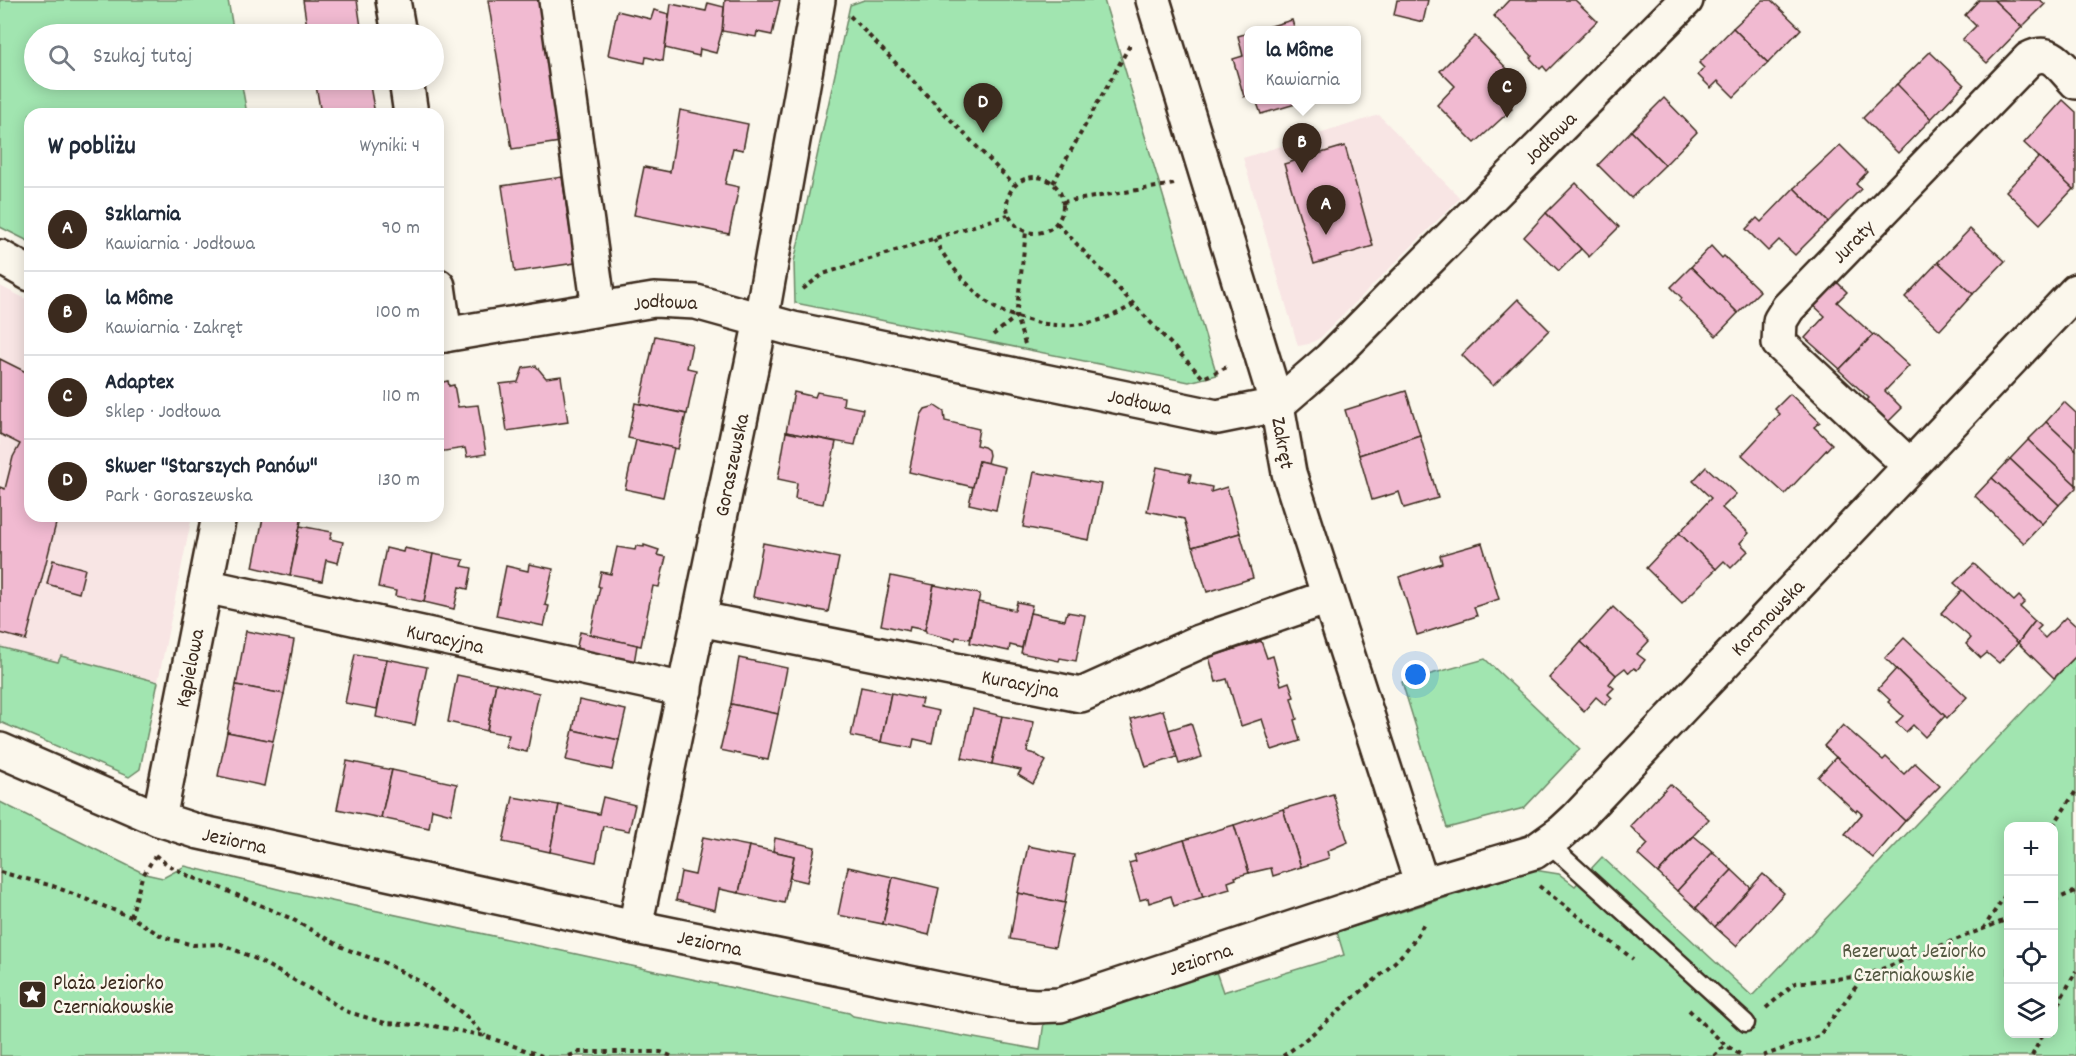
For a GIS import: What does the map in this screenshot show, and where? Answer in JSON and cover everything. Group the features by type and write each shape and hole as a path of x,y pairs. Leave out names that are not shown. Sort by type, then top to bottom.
{"street":[{"path":"393,0 397,24"},
{"path":"556,0 599,309"},
{"name":"Zakręt","path":"1153,0 1277,405 1289,473 1422,885"},
{"name":"Jodłowa","path":"444,335 654,300 696,302 805,331 1217,417 1277,405 1330,359 1686,0"},
{"name":"Goraszewska","path":"635,927 761,320 830,4"},
{"name":"Juraty","path":"1910,466 1779,343 1780,321 1788,308 2029,59 2038,54 2044,54 2052,58 2076,82"},
{"path":"407,90 410,108"},
{"path":"0,257 24,271"},
{"name":"Koronowska","path":"1422,885 1534,852 1576,819 2076,291"},
{"name":"Kąpielowa","path":"159,819 218,522"},
{"name":"Kuracyjna","path":"205,586 685,690"},
{"name":"Kuracyjna","path":"700,619 1081,695 1199,642 1328,597"},
{"name":"Jeziorna","path":"0,750 159,819 210,834 635,927 1012,1004 1060,1005 1422,885"}],"lane":[{"path":"1548,843 1746,1023"}],"path":[{"path":"830,4 1014,185"},
{"path":"1053,183 1131,44 1134,55"},
{"path":"1170,174 1173,184"},
{"path":"1033,176 1053,183 1060,192 1063,202 1062,214 1057,223 1042,232 1026,232 1015,225 1008,215 1007,199 1014,185 1033,176"},
{"path":"1063,202 1208,178"},
{"path":"761,320 823,274 1008,215"},
{"path":"1057,223 1203,378 1227,367 1224,356"},
{"path":"1026,232 1016,317 1036,379"},
{"path":"934,238 944,256 965,281 995,308 1016,317 1042,325 1073,326 1096,322 1122,312 1134,304"},
{"path":"2056,822 2076,791"},
{"path":"131,917 142,878 155,856 159,819"},
{"path":"155,856 189,876 290,918 346,949 401,971 419,981 465,1015 485,1036"},
{"path":"1512,859 1533,882 1635,961"},
{"path":"0,872 53,886 131,917 163,937 193,945 222,944 252,957 323,996 345,1011 385,1023 434,1026 485,1036 542,1056"},
{"path":"1283,1056 1303,1042 1397,960 1422,928 1430,909 1422,885"},
{"path":"2058,898 2076,891"},
{"path":"1983,930 2004,897"},
{"path":"1714,1056 1746,1023 1795,983 1864,976 2004,921"},
{"path":"2058,1005 2076,971"},
{"path":"1764,1056 1819,1036 1864,976"},
{"path":"1688,1009 1725,1045 1743,1056"},
{"path":"2032,1056 2041,1038"},
{"path":"570,1056 579,1053 661,1052 671,1056"}],"shaded area":[{"path":"1379,115 1460,198 1320,338 1309,344 1298,346 1243,158"},
{"path":"0,286 24,298 24,522 191,522 140,769 129,777 0,722"}],"green space":[{"path":"0,0 228,0 232,24 24,24 24,90 243,90 246,108 24,108 24,239 0,227"},
{"path":"864,0 1104,0 1217,375 1189,382 795,303 794,262 850,5"},
{"path":"0,647 58,662 61,656 158,682 140,769 129,777 0,722"},
{"name":"Rezerwat Jeziorko Czerniakowskie","path":"2076,656 2076,1056 0,1056 0,802 145,874 163,878 185,866 290,892 849,1013 853,1016 1040,1050 1044,1022 1215,969 1223,992 1344,955 1337,932 1534,870 1559,874 1575,886 1602,857 1752,996"},
{"path":"1485,659 1580,749 1524,808 1447,828 1402,682"}],"building":[{"path":"303,0 357,0 361,24 307,24"},
{"path":"488,0 545,0 567,141 512,149"},
{"path":"725,0 780,0 772,35 757,32 756,37 722,31"},
{"path":"1397,0 1428,0 1423,22 1394,15"},
{"path":"1509,0 1575,0 1597,21 1547,71 1543,66 1540,69 1530,58 1532,56 1494,16"},
{"path":"1763,0 1771,0 1801,29 1768,63 1733,28"},
{"path":"1979,0 1994,0 2022,27 1987,63 1962,40 1976,26 1965,15"},
{"path":"1994,0 2040,0 2045,4 2022,27"},
{"path":"708,3 724,7 722,31 716,53 700,49 699,56 665,48 671,4 706,11"},
{"path":"654,10 669,14 663,61 646,57 645,63 608,55 617,11 651,19"},
{"path":"1292,20 1294,26 1271,26"},
{"path":"1733,28 1768,63 1734,97 1718,81 1711,88 1698,75 1704,68 1699,63"},
{"path":"1244,34 1244,97 1233,59 1243,56 1238,36"},
{"path":"1475,36 1525,87 1508,104 1512,109 1475,143 1437,105 1455,86 1440,71"},
{"path":"1930,52 1964,85 1931,119 1896,85"},
{"path":"1897,84 1931,119 1898,153 1863,118"},
{"path":"317,90 371,90 374,108 320,108"},
{"path":"1664,98 1697,132 1665,165 1631,131"},
{"path":"2063,100 2076,112 2076,188 2074,190 2024,143"},
{"path":"1257,104 1295,104 1261,114"},
{"path":"680,110 748,124 743,150 733,148 725,184 739,187 729,234 634,215 644,167 670,172"},
{"path":"1631,131 1665,165 1631,198 1598,165"},
{"path":"1840,145 1867,172 1856,184 1861,189 1828,222 1794,188"},
{"path":"1345,146 1373,246 1314,264 1284,164"},
{"path":"2039,157 2073,189 2040,224 2006,191"},
{"path":"562,177 575,263 515,272 502,186"},
{"path":"1576,183 1619,227 1589,257 1546,213"},
{"path":"1794,188 1828,222 1795,255 1779,240 1768,251 1746,229 1757,218 1761,222"},
{"path":"1546,213 1581,249 1559,271 1524,237"},
{"path":"1970,229 2005,261 1973,294 1938,262"},
{"path":"1711,246 1760,291 1738,313 1691,267"},
{"path":"1938,262 1973,294 1940,330 1905,297"},
{"path":"1691,267 1738,313 1716,336 1680,301 1682,298 1671,287"},
{"path":"1834,279 1847,292 1837,302 1873,335 1840,369 1805,338 1825,316 1811,303"},
{"path":"1518,299 1549,330 1493,386 1462,355"},
{"path":"1874,334 1909,366 1885,391 1902,408 1884,426 1862,405 1869,398 1839,370"},
{"path":"655,336 692,344 687,368 696,370 687,414 640,404"},
{"path":"0,359 24,371 24,522 56,522 26,640 0,633 0,487 5,489 13,457 20,444 0,434"},
{"path":"536,366 546,378 561,376 568,422 507,431 500,384 518,382 523,368"},
{"path":"448,381 449,386 454,385 458,407 478,405 486,454 467,457 465,448 444,451 444,382"},
{"path":"1406,391 1420,435 1359,455 1345,410"},
{"path":"794,392 815,397 817,392 844,397 843,405 863,409 855,445 786,432"},
{"path":"1790,394 1820,422 1814,427 1832,444 1785,494 1742,455 1780,414 1775,409"},
{"path":"2064,402 2076,413 2076,450 2046,422"},
{"path":"635,403 686,414 678,449 628,438"},
{"path":"935,406 944,412 945,421 979,429 976,445 988,450 989,455 987,463 979,461 973,487 909,472 921,415 925,409"},
{"path":"2046,422 2076,450 2076,485 2028,440"},
{"path":"786,432 836,442 823,504 795,499 797,483 778,479"},
{"path":"1420,435 1438,498 1404,508 1399,492 1372,500 1359,455"},
{"path":"636,440 674,448 663,497 625,489"},
{"path":"2028,440 2076,485 2076,488 2059,505 2010,459"},
{"path":"2010,459 2059,505 2042,524 1992,478"},
{"path":"979,461 1005,467 996,510 969,504"},
{"path":"1157,467 1191,474 1189,482 1212,487 1211,492 1227,487 1240,533 1192,547 1184,519 1147,511"},
{"path":"1706,467 1736,494 1722,508 1749,533 1740,543 1748,551 1731,568 1724,561 1716,569 1679,533 1711,498 1693,481"},
{"path":"1034,472 1101,484 1089,540 1023,527"},
{"path":"1992,478 2042,524 2024,543 1975,496"},
{"path":"262,522 301,522 290,576 253,567"},
{"path":"300,526 332,532 330,539 343,542 338,563 326,560 322,581 290,575"},
{"path":"1240,533 1253,578 1207,592 1193,547"},
{"path":"1679,533 1716,569 1682,603 1646,568"},
{"path":"763,543 839,558 828,612 753,597"},
{"path":"1482,543 1499,599 1474,607 1477,616 1417,635 1399,577 1442,563 1440,555"},
{"path":"644,545 659,550 657,555 666,557 659,587 653,586 641,646 590,635 601,572 611,574 617,547 635,550 636,546 644,547"},
{"path":"386,548 403,552 404,548 433,554 424,602 395,596 396,591 378,587"},
{"path":"433,554 464,560 462,566 472,568 468,589 459,587 454,609 424,602"},
{"path":"53,560 85,569 79,593 47,584"},
{"path":"529,564 553,569 545,605 549,606 544,626 496,616 506,566 528,571"},
{"path":"1974,564 2014,601 2019,596 2025,602 2020,607 2035,621 2018,643 1954,583"},
{"path":"891,576 934,585 925,630 910,627 909,631 881,625"},
{"path":"934,585 980,594 970,639 956,637 955,640 926,633"},
{"path":"1962,590 2018,643 1999,663 1987,653 1981,658 1966,644 1971,638 1941,613"},
{"path":"978,602 1015,610 1017,602 1032,605 1022,648 1010,645 1009,651 970,643"},
{"path":"1613,607 1649,641 1637,654 1645,660 1637,670 1634,668 1629,673 1625,668 1616,675 1581,642"},
{"path":"1067,612 1085,615 1076,661 1060,658 1059,661 1021,653 1030,613 1065,620"},
{"path":"2066,617 2076,626 2076,656 2054,678 2018,643 2035,621 2041,626 2037,630 2045,638"},
{"path":"246,631 294,640 284,694 236,685"},
{"path":"580,632 637,645 634,663 576,651"},
{"path":"1904,638 1967,697 1947,718 1885,658"},
{"path":"1261,641 1267,658 1273,656 1281,685 1289,682 1294,697 1291,698 1297,719 1294,720 1300,741 1272,750 1262,719 1241,726 1227,679 1216,682 1209,657"},
{"path":"1581,642 1616,675 1609,684 1614,688 1608,694 1612,698 1605,705 1596,697 1584,711 1549,678"},
{"path":"355,654 387,659 377,709 345,703"},
{"path":"739,658 787,668 778,714 731,704"},
{"path":"387,659 427,667 415,725 376,717"},
{"path":"1896,669 1945,716 1925,737 1913,725 1906,732 1896,723 1903,716 1878,689"},
{"path":"457,675 496,683 487,731 448,722"},
{"path":"496,683 539,693 527,752 505,747 509,735 487,731"},
{"path":"236,685 284,694 273,741 227,732"},
{"path":"861,687 891,693 881,742 851,736"},
{"path":"891,693 922,699 920,707 939,711 932,743 914,739 912,748 881,742"},
{"path":"579,700 626,710 619,740 573,730"},
{"path":"731,704 778,714 768,760 720,750"},
{"path":"973,709 1002,716 992,764 962,758"},
{"path":"1163,710 1177,757 1146,767 1131,719"},
{"path":"1002,716 1034,722 1027,752 1046,761 1033,784 1018,775 1021,770 992,764"},
{"path":"1191,723 1202,757 1179,764 1169,730"},
{"path":"1843,725 1883,760 1886,757 1904,774 1915,763 1940,786 1905,821 1824,746"},
{"path":"573,730 619,740 612,770 566,760"},
{"path":"227,732 273,741 264,786 218,776"},
{"path":"1836,757 1905,821 1873,858 1845,834 1862,814 1857,810 1856,812 1818,777"},
{"path":"347,761 392,770 381,818 337,809"},
{"path":"392,770 457,784 451,814 432,809 429,828 381,818"},
{"path":"1670,784 1709,819 1658,873 1638,855 1648,844 1630,826"},
{"path":"1333,794 1348,842 1327,851 1329,858 1301,867 1283,809"},
{"path":"513,797 559,805 550,852 503,842"},
{"path":"603,797 635,805 629,831 603,826 596,862 550,852 559,805 599,814"},
{"path":"1283,809 1301,867 1273,876 1271,868 1249,873 1234,825"},
{"path":"1234,825 1249,873 1235,877 1236,879 1228,882 1230,889 1203,897 1184,840"},
{"path":"1694,836 1713,852 1677,891 1658,873"},
{"path":"703,837 749,846 739,893 719,889 715,910 676,900 681,872 695,875"},
{"path":"775,838 815,847 807,882 790,878 794,856 773,851"},
{"path":"1184,840 1203,897 1174,906 1171,896 1149,903 1148,898 1140,900 1129,863 1136,861 1134,855"},
{"path":"749,846 794,856 784,903 739,893"},
{"path":"1028,846 1074,855 1065,903 1018,893"},
{"path":"1713,852 1732,870 1696,908 1677,891"},
{"path":"848,867 893,877 883,924 838,915"},
{"path":"1732,870 1751,888 1715,927 1696,908"},
{"path":"1763,874 1784,893 1736,946 1715,927"},
{"path":"893,877 939,888 929,935 883,924"},
{"path":"1018,893 1065,903 1055,947 1010,939"}],"place":[{"name":"Adaptex","path":"1507,118"},
{"name":"Skwer \"Starszych Panów\"","path":"983,133"},
{"name":"la Môme","path":"1302,173"},
{"name":"Szklarnia","path":"1326,235"},
{"name":"Plaża Jeziorko Czerniakowskie","path":"32,994"}]}
